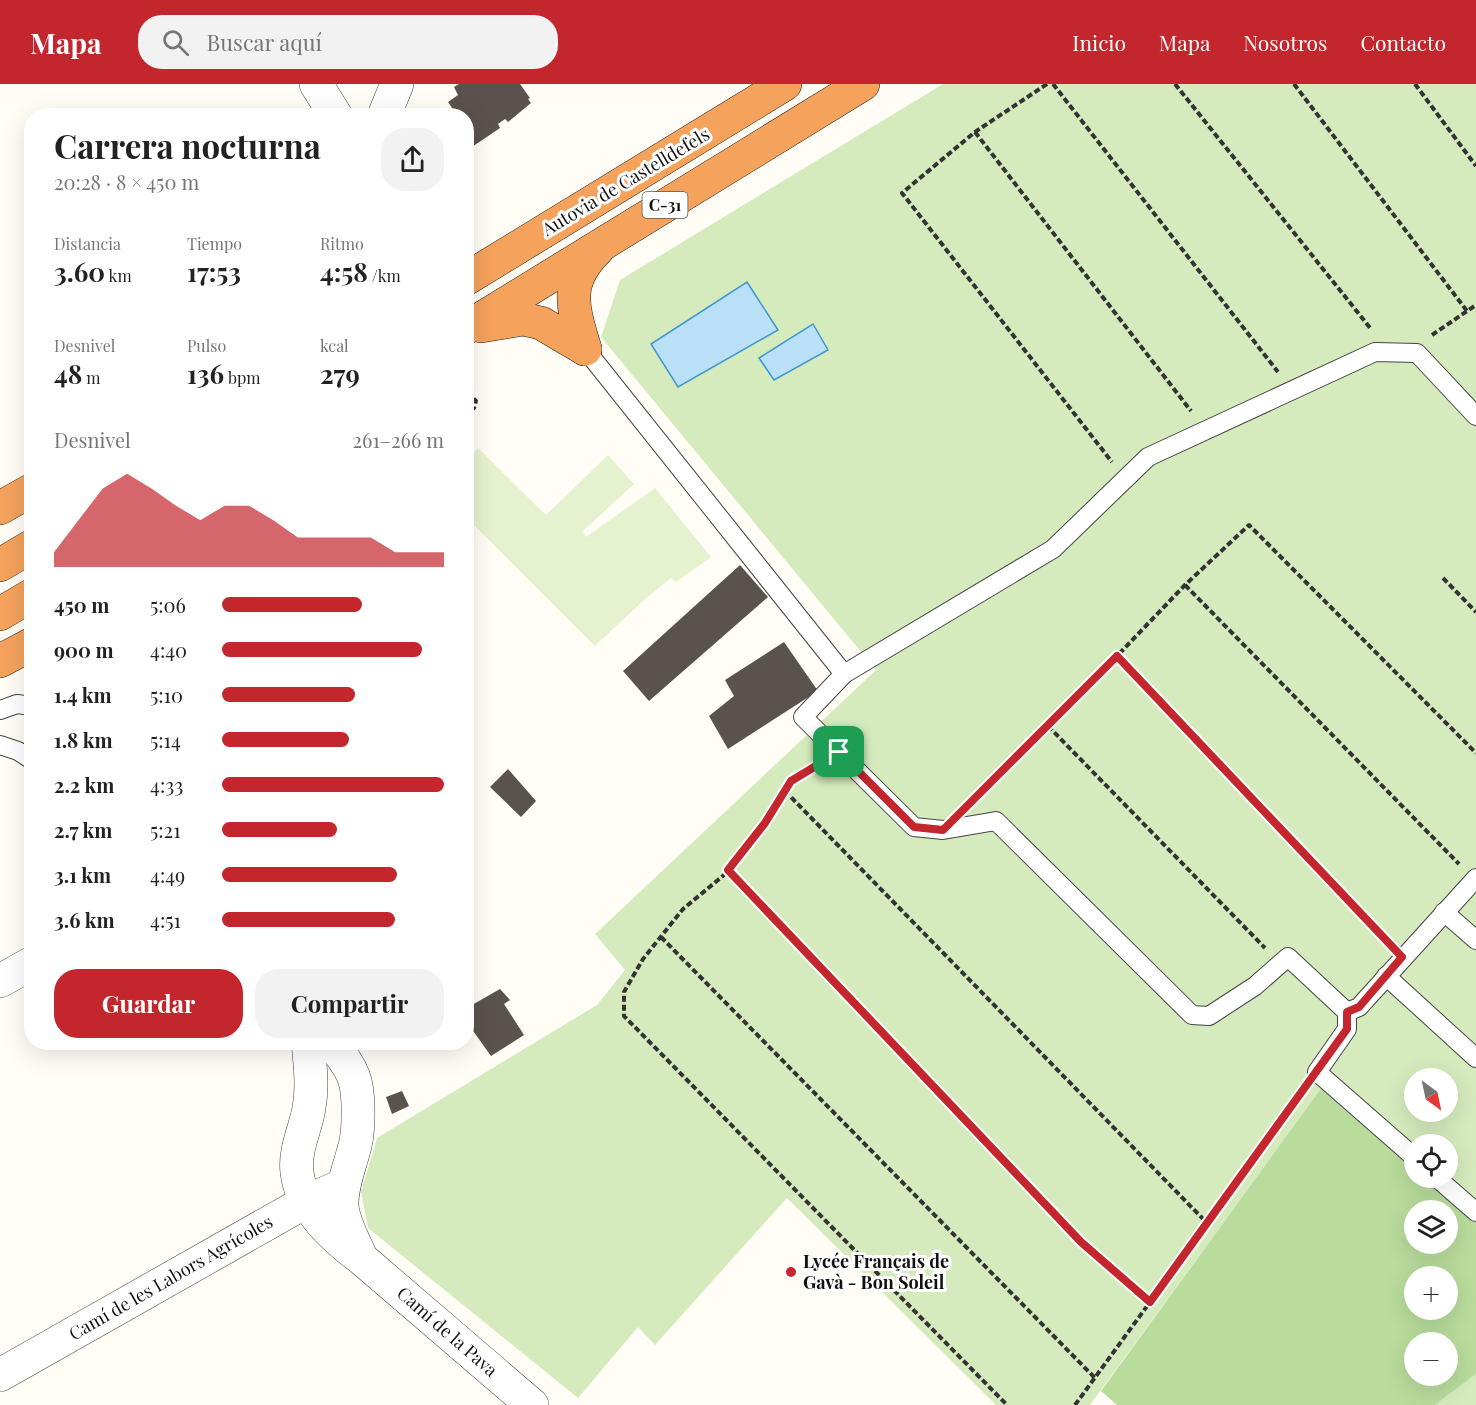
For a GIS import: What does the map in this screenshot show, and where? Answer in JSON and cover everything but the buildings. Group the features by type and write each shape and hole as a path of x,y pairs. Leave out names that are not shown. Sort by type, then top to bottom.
{"highway":[{"name":"Autovia de Castelldefels","path":"474,274 785,84"},
{"name":"C-31","path":"474,323 863,84"},
{"path":"585,349 574,312 573,294 586,261 609,239"},
{"path":"474,327 523,318 541,323 585,349"},
{"path":"0,508 24,494"},
{"path":"0,565 24,551"},
{"path":"0,614 24,600"}],"street":[{"path":"316,84 331,108"},
{"path":"387,108 397,84"},
{"path":"0,981 24,968"},
{"name":"Camí de la Pava","path":"309,1050 311,1075 309,1107 299,1147 296,1171 315,1215 339,1242 362,1259 532,1405"},
{"name":"Camí de la Pava","path":"337,1050 356,1079 359,1092 357,1140 344,1185 342,1206 345,1221 362,1259"},
{"name":"Camí de les Labors Agrícoles","path":"0,1375 307,1201 344,1185"}],"lane":[{"path":"585,349 844,674"},
{"path":"1404,1148 1317,1072 1347,1029 1347,1012 1288,957 1255,986 1209,1016 1192,1015 996,821 943,830 914,827 803,717 844,674 1053,549 1148,457 1375,352 1417,353 1476,416"},
{"path":"0,711 17,704 24,705"},
{"path":"0,745 24,755"},
{"path":"1347,1012 1359,1007 1475,879"},
{"path":"1444,912 1476,940"},
{"path":"1386,975 1476,1058"},
{"path":"1448,1188 1476,1212"}],"path":[{"path":"1047,84 975,132 902,193 1125,479"},
{"path":"1053,84 1293,391"},
{"path":"1175,84 1399,353 1476,305"},
{"path":"1294,84 1467,311"},
{"path":"1415,84 1476,166"},
{"path":"975,132 1206,430"},
{"path":"943,830 1185,585 1249,525 1476,753"},
{"path":"1443,578 1476,612"},
{"path":"1185,585 1475,879"},
{"path":"1117,656 1402,957"},
{"path":"1048,726 1281,963"},
{"path":"839,752 791,781 765,823 724,876 683,909 643,958 624,992 624,1016 1007,1405"},
{"path":"785,791 1207,1223"},
{"path":"728,870 1081,1242 1150,1302"},
{"path":"661,937 1095,1378"},
{"path":"1075,1405 1317,1072"}],"green space":[{"path":"943,84 1476,84 1476,1222 1458,1206 1458,1200 1451,1200 1437,1188 1458,1188 1458,1134 1404,1134 1404,1158 1323,1087 1090,1405 996,1405 787,1198 655,1345 638,1327 578,1398 368,1228 361,1192 377,1138 597,1005 625,970 595,934 876,670 601,337 620,280"},
{"path":"478,448 546,515 608,455 634,484 583,531 586,537 655,488 711,557 676,582 671,578 595,646 474,525 474,452"},
{"path":"1323,1086 1404,1158 1404,1188 1437,1188 1451,1200 1404,1200 1404,1254 1458,1254 1458,1206 1476,1222 1476,1374 1435,1405 1117,1405 1101,1391"},
{"path":"1476,1374 1476,1405 1435,1405"}],"water":[{"path":"747,282 778,330 678,387 651,344"},
{"path":"813,324 828,350 774,380 759,358"}],"place":[{"name":"Lycée Français de Gavà - Bon Soleil","path":"791,1272"}],"route":[{"path":"1117,656 1402,957 1359,1007 1347,1012 1347,1029 1150,1302 1081,1242 728,870 765,823 791,781 839,752 914,827 943,830 1117,656"}]}
